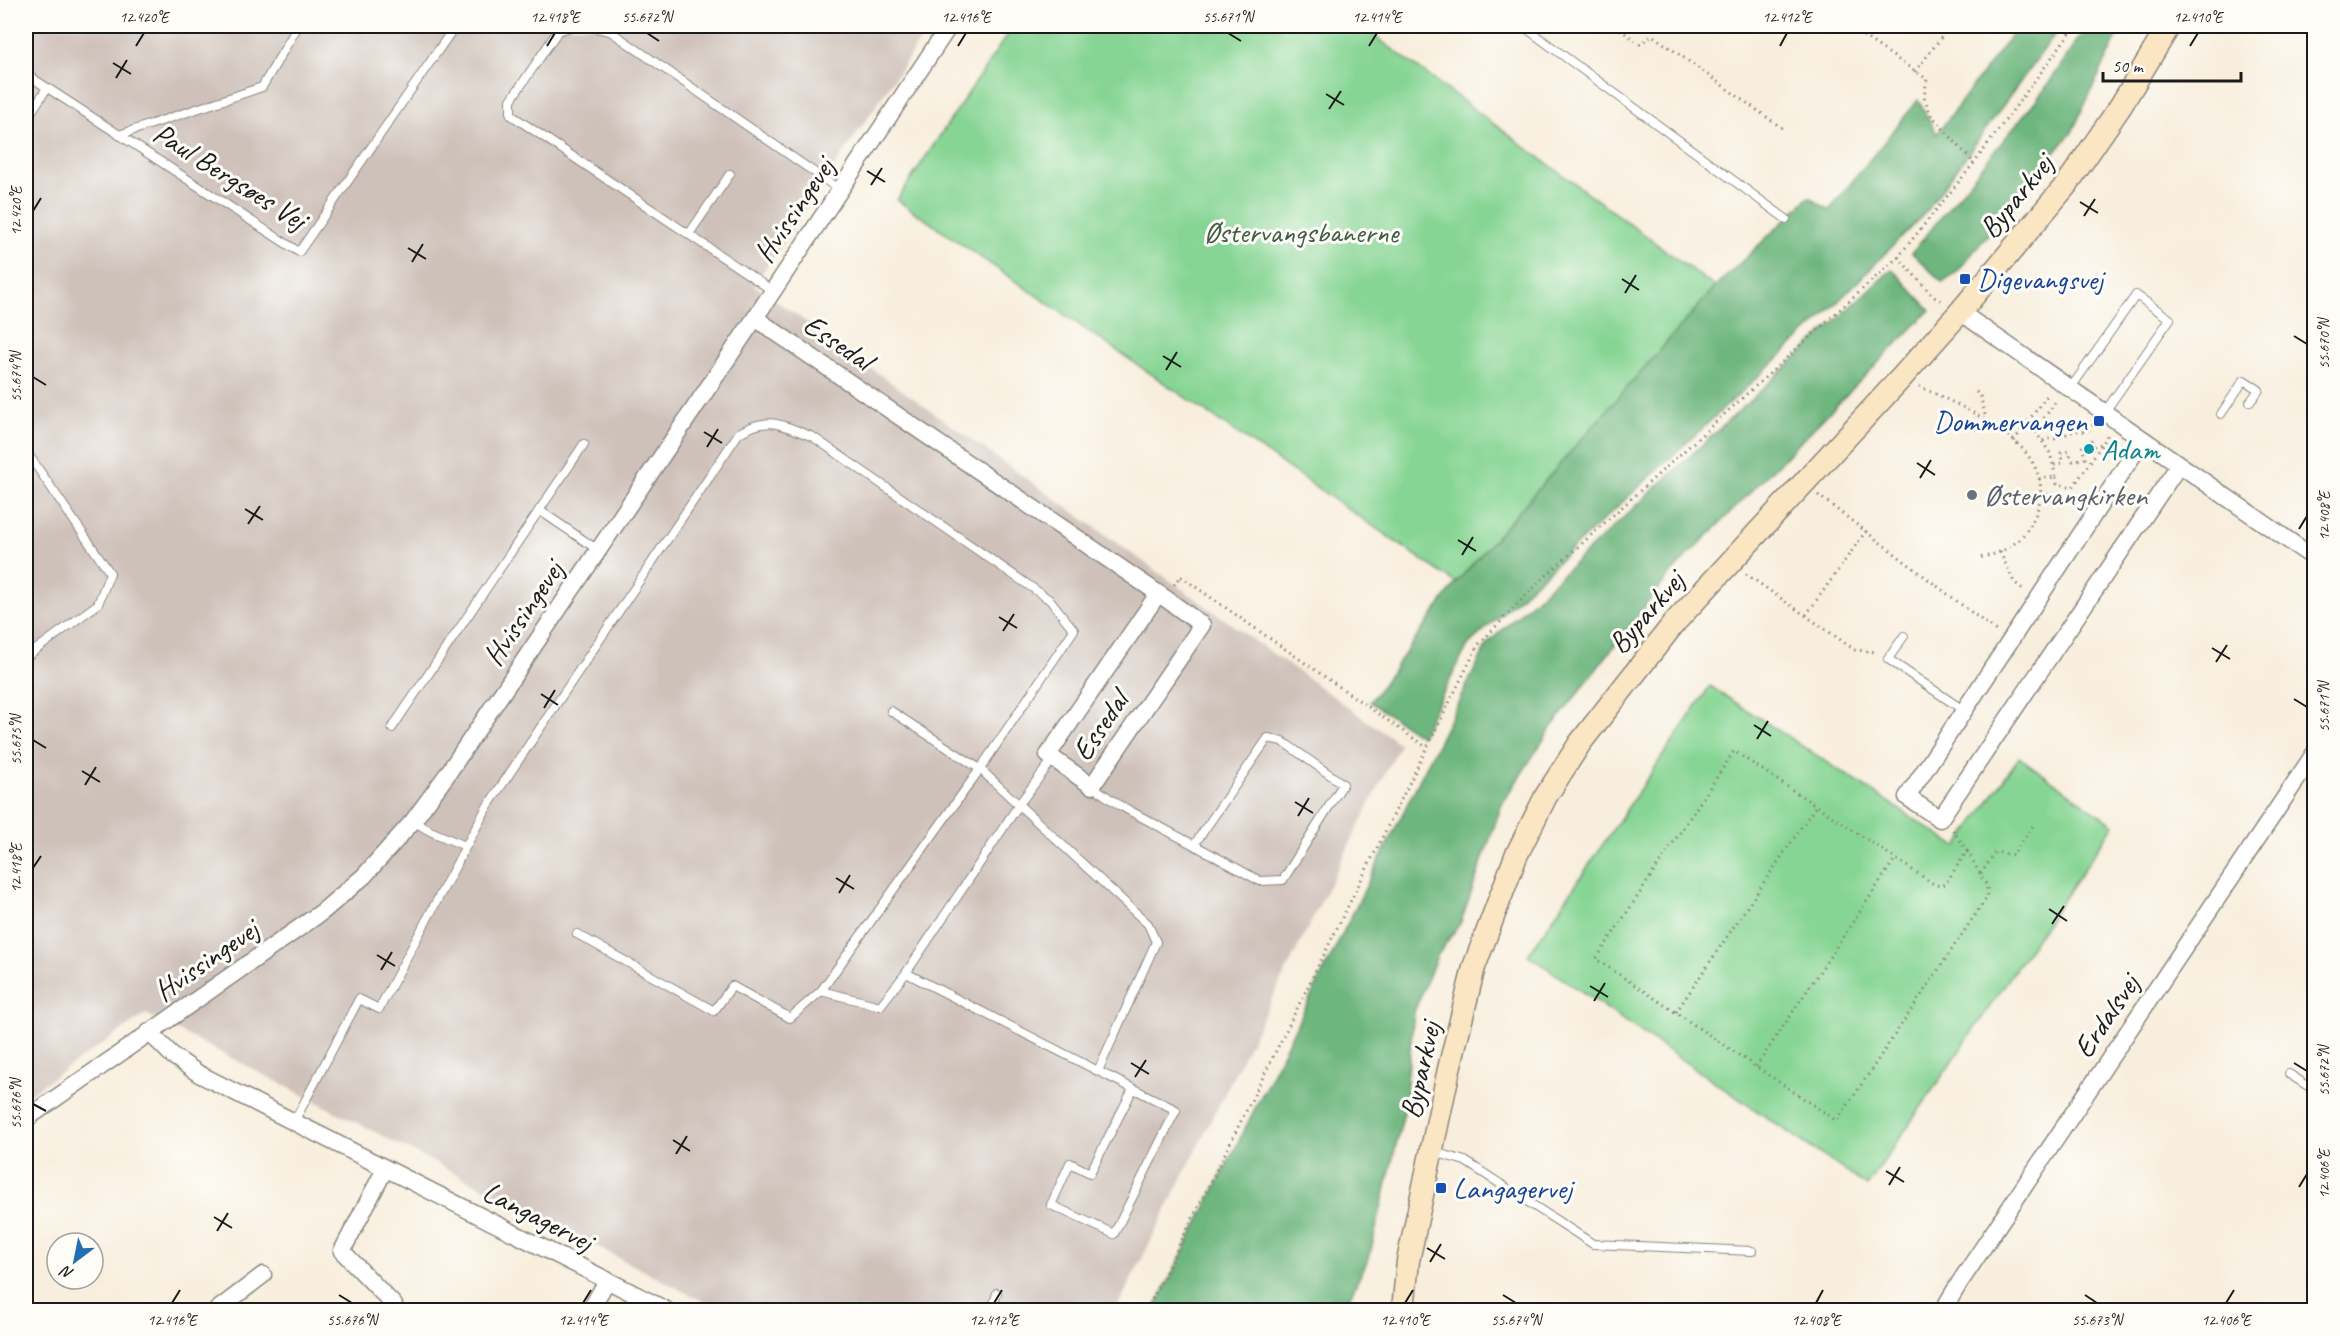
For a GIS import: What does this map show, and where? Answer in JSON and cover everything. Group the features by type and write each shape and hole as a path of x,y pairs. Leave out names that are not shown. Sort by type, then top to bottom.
{"street":[{"name":"Hvissingevej","path":"26,1119 322,912 364,876 413,821 446,776 773,291 949,26"},
{"name":"Byparkvej","path":"2120,107 2153,26"},
{"name":"Byparkvej","path":"1403,1311 1408,1261 1449,1069 1474,966 1516,856 1546,796 1580,743 1668,631 1960,312 2067,184 2120,107 2169,26"},
{"path":"1960,312 2314,558"},
{"name":"Essedal","path":"754,318 1161,596 1203,625 1092,786 1048,755 1161,596"},
{"path":"2143,440 1907,797 1940,819 2179,465"},
{"name":"Erdalsvej","path":"1943,1311 1960,1282 2314,754"},
{"name":"Langagervej","path":"149,1032 173,1056 199,1074 666,1311"},
{"path":"385,1169 342,1251 394,1305"},
{"name":"Byparkvej","path":"1386,1311 1408,1261"},
{"path":"217,1311 263,1275"},
{"path":"590,1311 607,1281"}],"lane":[{"path":"118,135 262,87 298,26"},
{"name":"Paul Bergsøes Vej","path":"26,74 299,252 455,26"},
{"path":"573,26 558,31 511,100 511,115 773,291"},
{"path":"587,26 612,28 840,190"},
{"path":"1522,26 1786,219"},
{"path":"26,120 47,88"},
{"path":"689,234 730,174"},
{"path":"2064,384 2136,295 2170,319 2104,412"},
{"path":"2221,414 2244,380 2259,390 2250,402"},
{"path":"294,1122 359,999 379,1009 487,807 740,433 756,424 778,423 813,437 1050,600 1074,630 980,769 821,992 790,1018 732,986 714,1011 577,934"},
{"path":"392,728 584,444"},
{"path":"26,451 110,573 98,604 26,657"},
{"path":"539,510 598,550"},
{"path":"1904,636 1888,659 1963,710"},
{"path":"891,711 980,769 1020,803 1148,924 1156,942 1098,1071"},
{"path":"1092,786 1119,805 1260,881 1283,880 1342,784 1282,741 1268,738 1194,845"},
{"path":"821,992 880,1006 906,973 1020,803 1053,759"},
{"path":"413,821 465,846"},
{"path":"906,973 1176,1110 1114,1234 1051,1205 1070,1163 1090,1173 1133,1089"},
{"path":"2289,1074 2314,1090"},
{"path":"1433,1152 1465,1161 1593,1244 1752,1251"},
{"path":"992,1311 997,1293"}],"path":[{"path":"1615,26 1640,44 1652,35 1782,128"},
{"path":"1848,26 1927,79 1924,97 1931,115 1974,163"},
{"path":"1915,72 1950,26"},
{"path":"1147,1311 1478,645 1519,602 1898,257 1974,163 2075,26"},
{"path":"1898,257 1934,297 1960,312"},
{"path":"1901,378 1986,419 2031,458 2039,479 2040,493 2037,511 2029,529 2016,543 2000,552 1978,558"},
{"path":"2014,441 2064,384"},
{"path":"1976,392 1980,395 1986,419"},
{"path":"2043,441 2047,438 2056,439 2076,429 2087,432 2092,425 2108,436 2073,487 2056,484 2054,465 2043,441 2035,431 2058,401"},
{"path":"2054,465 2062,463 2061,453 2068,451 2074,461 2085,458 2082,445 2091,441 2093,446 2102,444"},
{"path":"2039,479 2056,477"},
{"path":"1802,483 2009,641"},
{"path":"2040,493 2071,497 2094,512"},
{"path":"1806,615 1866,531"},
{"path":"2000,552 2015,584 2037,598"},
{"path":"1730,562 1855,650 1875,651 1888,659"},
{"path":"1161,596 1180,576 1426,747"},
{"path":"1940,819 1953,830 1967,851 1981,874 1988,890 1986,900 1837,1121 1596,959 1734,752 1929,882 1941,886 1950,878 1967,851"},
{"path":"1676,1012 1815,807"},
{"path":"1981,874 1995,852 2013,855 2034,824"},
{"path":"1756,1067 1895,860"}],"shaded area":[{"path":"26,26 930,26 754,285 1400,744 1116,1310 726,1310 714,1307 146,1014 26,1096"}],"green space":[{"name":"Østervangsbanerne","path":"1013,26 1361,26 1715,287 1456,583 897,200"},
{"path":"2018,26 2061,26 1924,214 1826,314 1468,645 1421,736 1370,702 1456,583 1715,287 1809,197 1829,210 1918,100 1937,134"},
{"path":"2087,26 2122,26 2072,132 1957,272 1942,282 1912,253 2045,89"},
{"path":"1892,269 1930,310 1670,574 1551,728 1502,804 1461,922 1437,956 1414,1012 1404,1112 1369,1258 1343,1310 1154,1310 1488,643"},
{"path":"1710,686 1957,847 2019,757 2114,825 1867,1186 1528,955"}],"place":[{"name":"Digevangsvej","path":"1965,279"},
{"name":"Dommervangen","path":"2099,421"},
{"name":"Adam","path":"2089,449"},
{"name":"Østervangkirken","path":"1972,495"},
{"name":"Langagervej","path":"1441,1188"}]}
